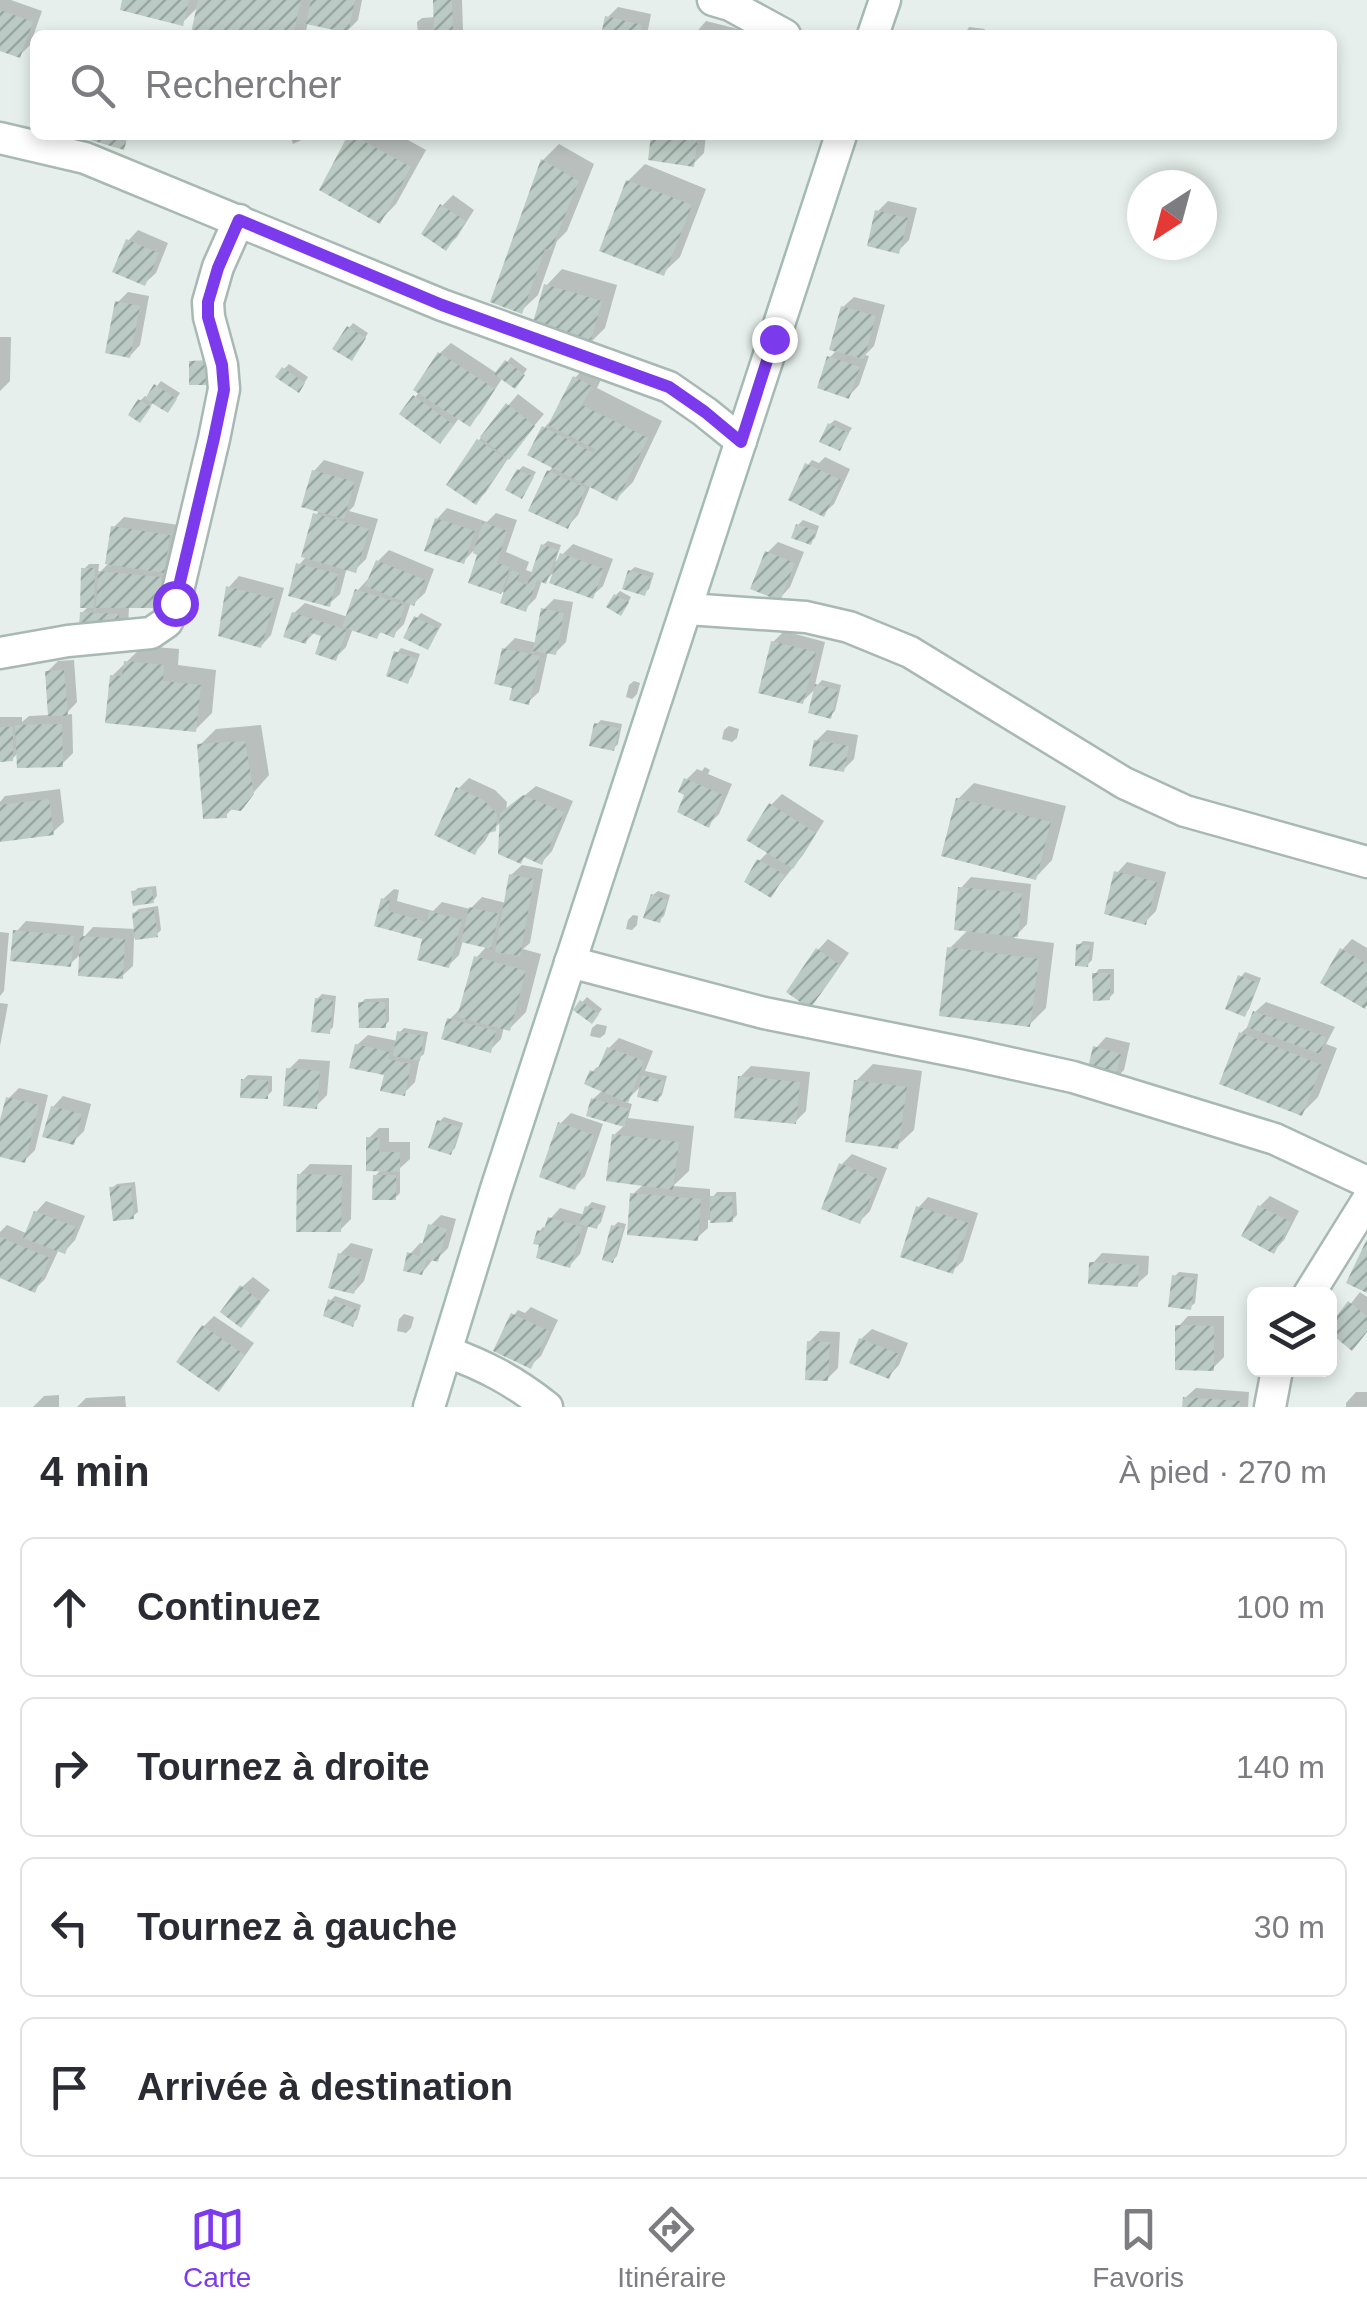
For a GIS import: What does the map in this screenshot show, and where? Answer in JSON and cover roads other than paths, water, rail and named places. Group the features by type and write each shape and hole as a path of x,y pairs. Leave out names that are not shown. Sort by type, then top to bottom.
{"street":[{"path":"713,0 776,30"},
{"path":"875,30 884,0"},
{"path":"0,138 85,158 442,305 669,387 741,442"},
{"path":"429,1407 502,1170 838,140"},
{"path":"0,653 151,633 167,622 175,603 224,390 208,302 239,220"},
{"path":"686,609 806,617 849,627 910,652 1124,782 1170,804 1367,862"},
{"path":"570,962 764,1014 1072,1077 1275,1139 1367,1182"},
{"path":"1313,1287 1367,1201"},
{"path":"446,1352 482,1364 518,1384 547,1407"},
{"path":"1270,1407 1276,1377"}]}
